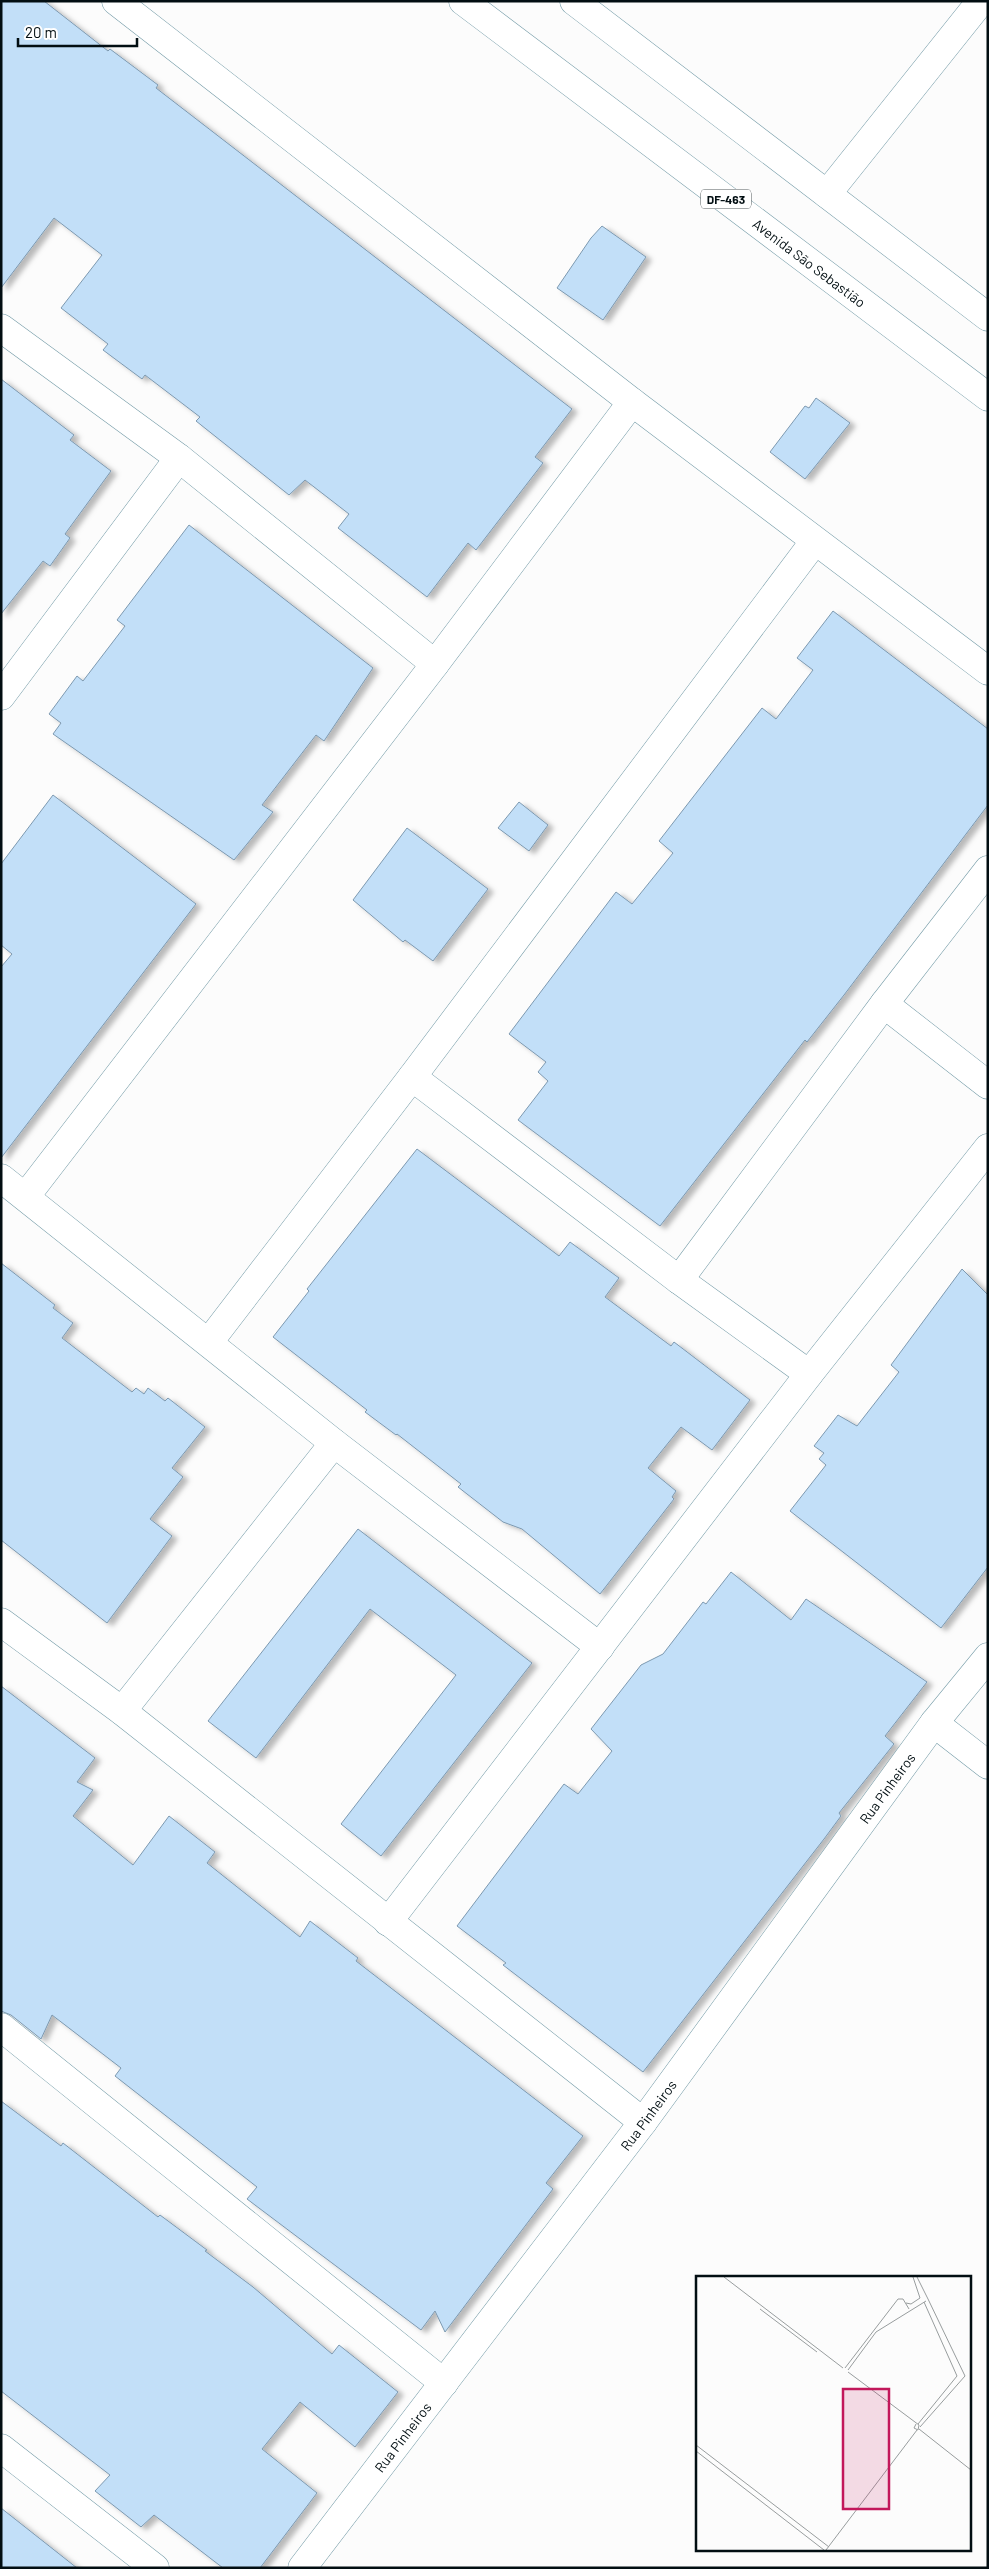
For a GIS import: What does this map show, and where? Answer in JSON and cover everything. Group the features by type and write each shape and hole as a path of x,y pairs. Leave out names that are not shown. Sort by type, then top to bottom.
{"street":[{"path":"116,1 814,542 988,671"},
{"name":"Avenida São Sebastião","path":"463,1 988,397"},
{"path":"574,1 988,317"},
{"path":"827,194 982,1"},
{"path":"1,328 179,458 435,664"},
{"path":"26,1196 435,664 632,402"},
{"path":"1,696 179,458"},
{"path":"209,1342 412,1077 814,542"},
{"path":"679,1280 884,1004 988,870"},
{"path":"884,1004 988,1085"},
{"path":"412,1077 679,1280 809,1374"},
{"path":"388,1922 809,1374 988,1148"},
{"path":"1,1178 334,1443 600,1647"},
{"path":"122,1711 334,1443"},
{"path":"1,1622 122,1711 643,2122"},
{"name":"Rua Pinheiros","path":"302,2568 643,2122 934,1723 988,1657"},
{"path":"934,1723 988,1765"},
{"path":"1,2027 444,2383"},
{"path":"1,2448 155,2568"}],"building":[{"path":"1,1 44,1 108,51 110,49 158,85 156,88 572,409 535,457 543,463 476,550 468,543 427,597 338,528 349,514 305,480 289,495 196,421 200,417 145,375 142,379 103,350 108,344 61,308 102,255 54,218 1,288"},
{"path":"602,226 646,257 603,320 557,288 591,238"},
{"path":"1,379 74,435 70,440 111,471 65,534 70,538 50,566 43,561 1,614"},
{"path":"816,398 850,423 805,479 770,452 805,406 809,408"},
{"path":"189,525 373,668 324,741 316,735 262,805 273,812 234,860 53,734 61,723 49,714 77,676 83,681 125,626 117,620"},
{"path":"833,611 988,729 988,805 844,995 807,1042 805,1040 660,1226 518,1120 548,1081 538,1072 546,1062 509,1034 616,892 632,904 673,853 659,841 762,708 776,719 813,670 797,658"},
{"path":"53,795 196,904 1,1158 1,967 12,954 1,945 1,864"},
{"path":"519,802 548,825 529,851 498,828"},
{"path":"407,828 488,889 433,961 405,940 403,942 353,900"},
{"path":"417,1149 559,1256 570,1242 619,1278 605,1297 671,1346 674,1342 750,1400 712,1450 681,1427 648,1468 676,1491 672,1497 674,1499 600,1594 522,1529 503,1522 458,1487 461,1484 397,1434 365,1412 367,1410 273,1337 309,1291 307,1289"},
{"path":"1,1263 55,1305 53,1308 73,1323 62,1338 132,1392 136,1388 144,1394 148,1388 165,1401 168,1398 205,1427 172,1468 183,1477 150,1519 172,1536 107,1623 1,1540"},
{"path":"962,1269 988,1295 988,1567 941,1628 790,1511 826,1465 819,1459 824,1453 814,1446 838,1415 857,1426 899,1372 891,1365"},
{"path":"358,1529 532,1663 381,1856 341,1824 456,1675 370,1609 256,1758 208,1721"},
{"path":"731,1572 791,1620 806,1599 927,1682 885,1736 894,1744 839,1813 841,1816 824,1839 643,2072 503,1965 506,1963 457,1926 564,1784 578,1794 612,1751 591,1729 641,1665 663,1654 703,1602 706,1604"},
{"path":"1,1686 95,1758 77,1782 93,1790 73,1816 133,1865 169,1816 215,1852 207,1863 300,1937 310,1921 358,1958 356,1961 583,2136 546,2183 553,2189 445,2332 435,2311 421,2330 247,2199 257,2187 115,2076 121,2068 52,2015 41,2039 11,2015 1,2011"},
{"path":"1,2101 61,2146 63,2143 158,2217 160,2215 207,2250 205,2251 253,2287 332,2354 339,2345 398,2392 355,2447 300,2402 262,2449 317,2493 260,2568 223,2568 154,2515 141,2527 95,2491 110,2475 1,2391"},
{"path":"1,2508 77,2568 1,2568"}]}
